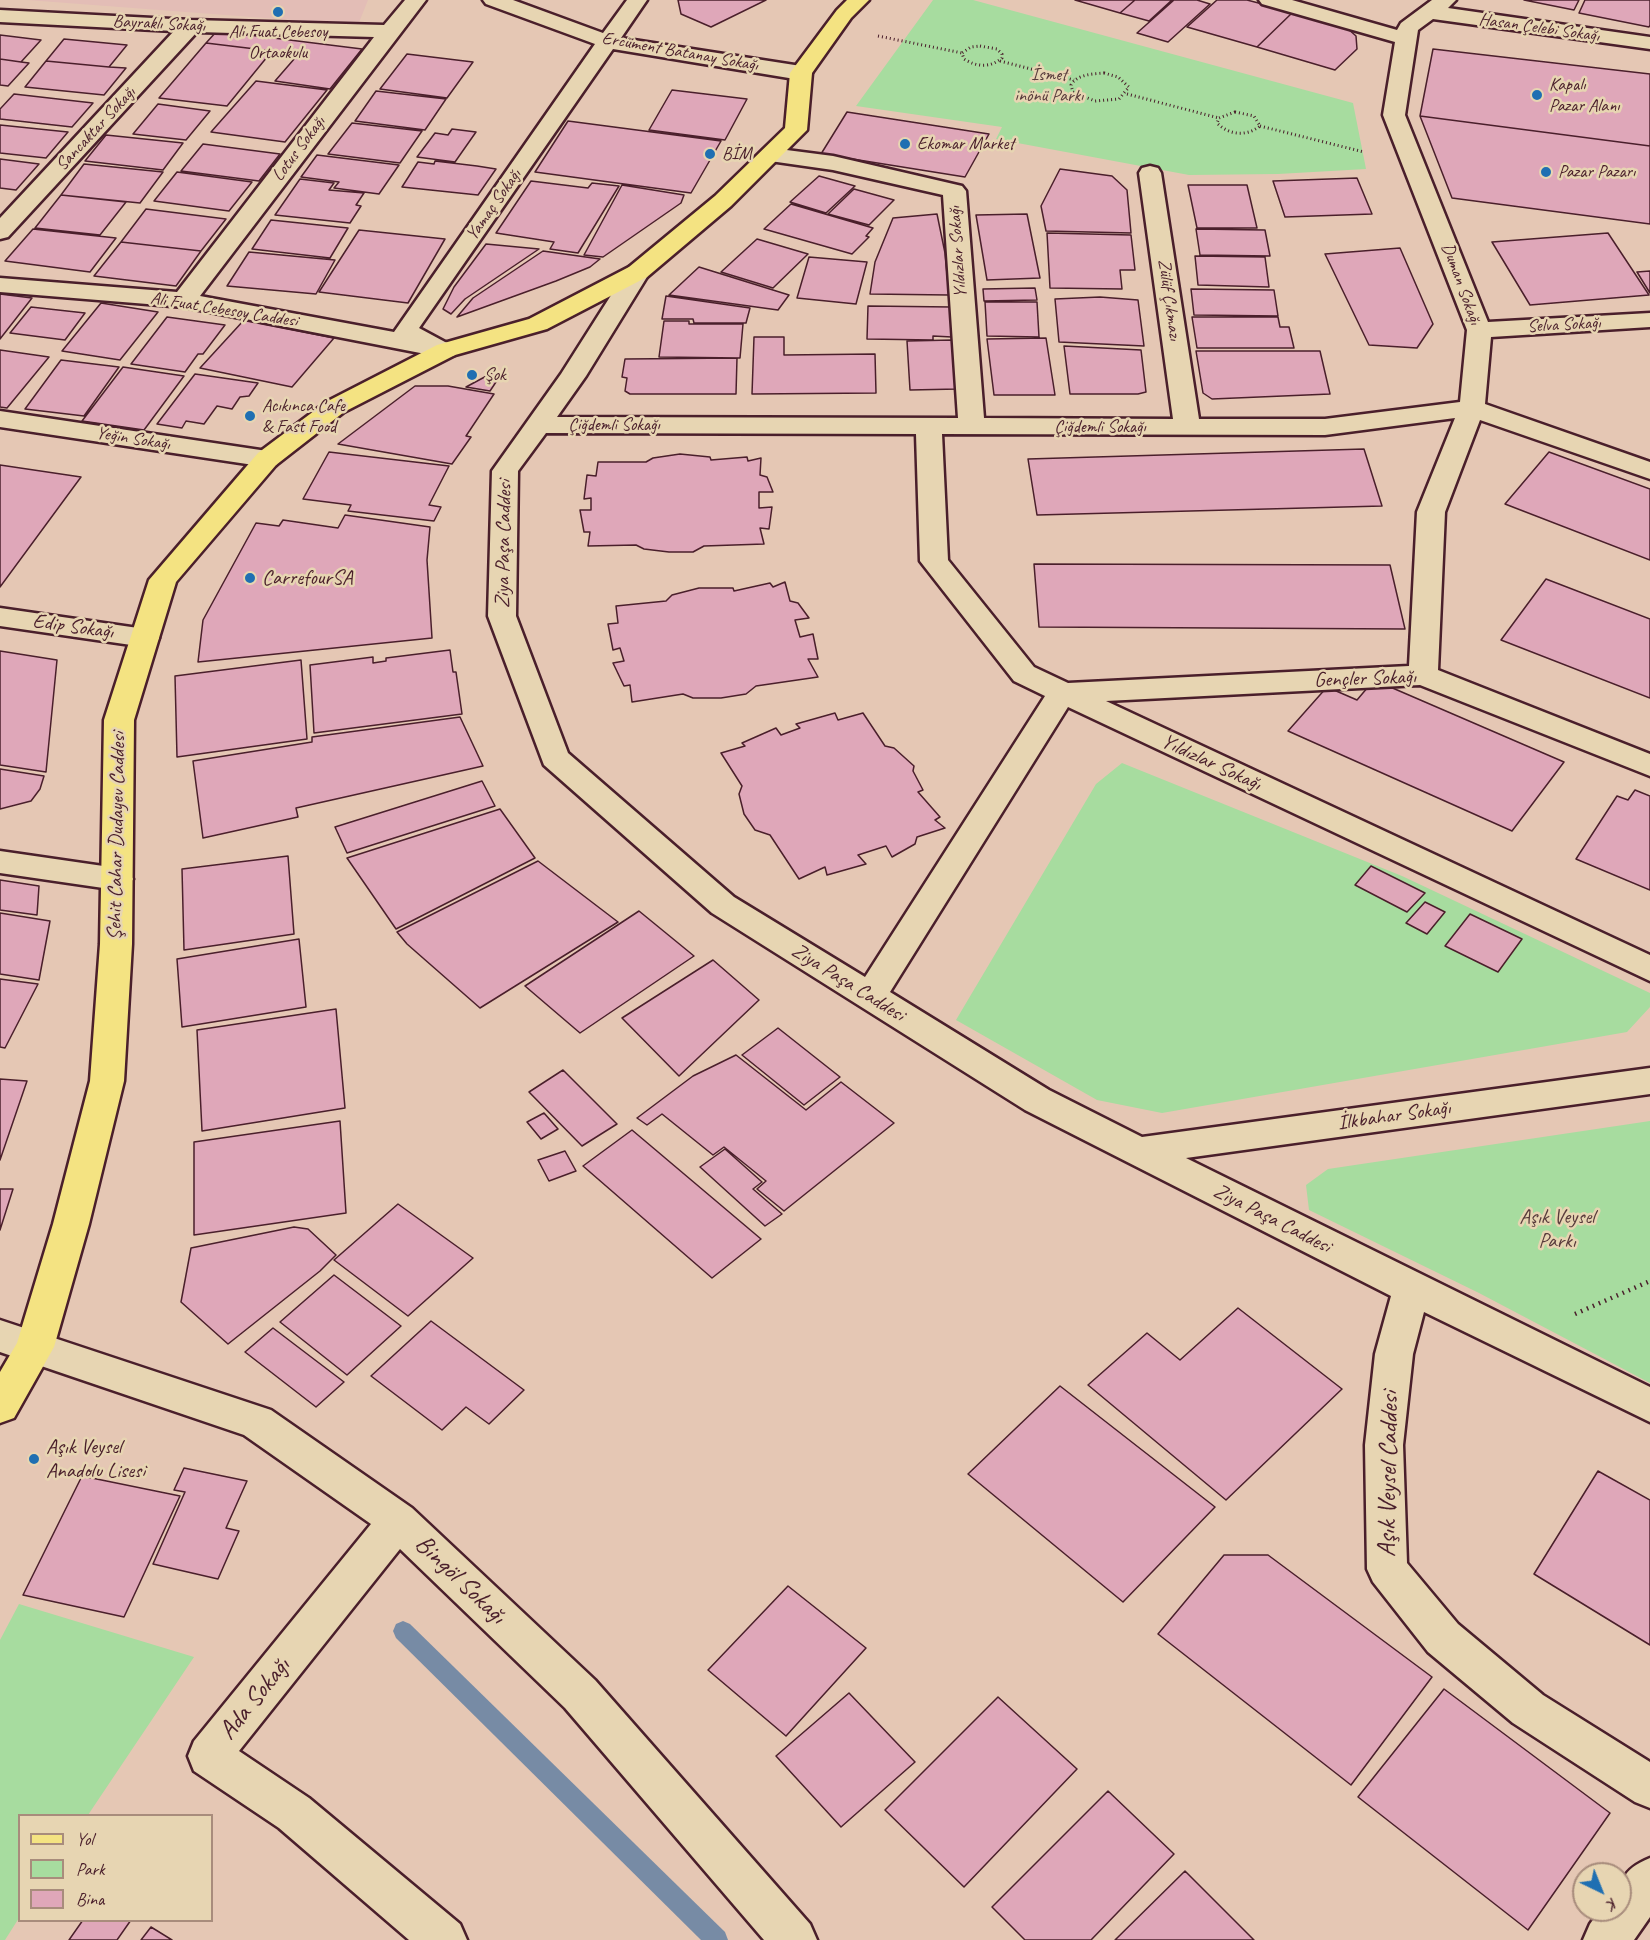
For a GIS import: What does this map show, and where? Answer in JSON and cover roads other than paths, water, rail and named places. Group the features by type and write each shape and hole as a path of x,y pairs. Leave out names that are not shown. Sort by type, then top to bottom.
{"main road":[{"path":"801,72 844,14 859,0"},
{"name":"Şehit Cahar Dudayev Caddesi","path":"0,1406 18,1341 71,1224 108,1081 117,879 119,720 163,579 267,459 335,407 447,351 538,324 638,272 723,201 796,130 801,72"}],"street":[{"name":"Lotus Sokağı","path":"184,300 416,0"},
{"name":"Ercüment Batanay Sokağı","path":"494,0 609,42 801,72"},
{"path":"609,42 637,0"},
{"path":"1269,0 1406,39"},
{"name":"Duman Sokağı","path":"1424,675 1431,512 1472,408 1479,330 1416,164 1394,115 1408,27 1437,6"},
{"name":"Hasan Çelebi Sokağı","path":"1437,6 1650,43"},
{"name":"Bayraklı Sokağı","path":"0,16 191,26 390,31"},
{"name":"Sancaktar Sokağı","path":"0,232 191,26"},
{"name":"Yamaç Sokağı","path":"447,351 405,331 609,42"},
{"name":"Yıldızlar Sokağı","path":"771,155 833,163 954,191 972,426"},
{"name":"Zülüf Çıkmazı","path":"1150,173 1187,427"},
{"name":"Ziya Paşa Caddesi","path":"638,272 573,376 505,471 502,616 555,758 723,905 1037,1100 1412,1289 1650,1405"},
{"name":"Ali Fuat Cebesoy Caddesi","path":"0,285 184,300 447,351"},
{"name":"Selva Sokağı","path":"1479,330 1650,320"},
{"name":"Çiğdemli Sokağı","path":"538,424 1325,427 1472,408 1650,471"},
{"name":"Yeğin Sokağı","path":"0,419 267,459"},
{"name":"Yıldızlar Sokağı","path":"929,427 934,561 1024,674 1650,969"},
{"name":"Edip Sokağı","path":"0,617 145,638"},
{"name":"Gençler Sokağı","path":"1062,693 1424,675 1650,766"},
{"path":"870,996 1062,693"},
{"path":"0,862 117,879"},
{"name":"İlkbahar Sokağı","path":"1138,1151 1650,1081"},
{"name":"Aşık Veysel Caddesi","path":"1412,1289 1394,1354 1384,1445 1387,1569 1443,1638 1519,1702 1650,1787"},
{"name":"Bingöl Sokağı","path":"18,1341 257,1422 398,1521 580,1694 794,1940"},
{"name":"Ada Sokağı","path":"398,1521 209,1756 294,1813 444,1940"},
{"path":"1606,1940 1650,1880"}],"waterway":[{"path":"403,1631 717,1940"}],"place":[{"name":"Ali Fuat Cebesoy Ortaokulu","path":"278,12"},
{"name":"Kapalı Pazar Alanı","path":"1537,95"},
{"name":"Ekomar Market","path":"905,144"},
{"name":"BİM","path":"710,154"},
{"name":"Pazar Pazarı","path":"1546,172"},
{"name":"Şok","path":"472,375"},
{"name":"Acıkınca Cafe & Fast Food","path":"250,416"},
{"name":"CarrefourSA","path":"250,578"},
{"name":"Aşık Veysel Anadolu Lisesi","path":"34,1459"}],"park label":[{"name":"İsmet inönü Parkı","path":"1049,85"},
{"name":"Aşık Veysel Parkı","path":"1557,1229"}]}
